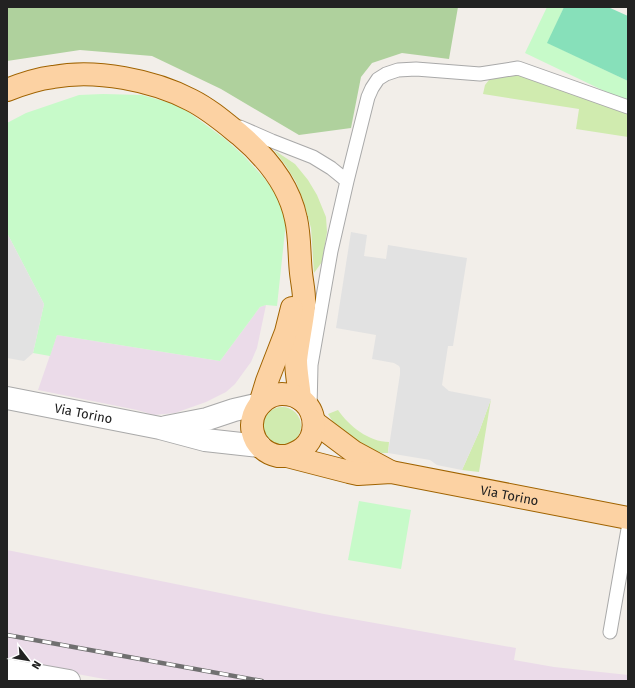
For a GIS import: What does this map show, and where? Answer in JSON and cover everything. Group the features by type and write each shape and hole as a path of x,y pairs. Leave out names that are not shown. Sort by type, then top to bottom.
{"main road":[{"path":"7,90 54,76 80,74 132,80 160,87 191,100 214,114 252,146 277,174 289,196 296,218 304,304 296,361 313,431 310,440 304,448 287,456"},
{"path":"260,446 254,437 252,425 254,414 260,404 267,380 286,332 301,272"},
{"name":"Via Torino","path":"260,404 268,397 279,394 290,394 354,452 391,472"},
{"name":"Via Torino","path":"260,446 268,453 278,456 287,456 358,474 391,472 628,518"}],"street":[{"name":"Via Torino","path":"7,398 160,428 205,440 260,446"},
{"name":"Via Torino","path":"160,428 207,419 234,410 260,404"},
{"path":"7,670 68,681"}],"lane":[{"path":"308,410 311,365 330,250 368,98 378,79 386,74 398,70 416,69 480,74 518,68 628,107"},
{"path":"214,114 272,141 313,157 331,168 347,181"},
{"path":"610,632 628,529"}],"shaded area":[{"path":"351,232 367,235 364,256 386,259 388,245 467,258 453,346 448,346 442,385 449,391 491,399 479,432 462,470 437,465 430,460 388,453 400,368 394,363 372,359 376,335 336,328"},
{"path":"7,233 44,304 33,353 24,361 7,358"},
{"path":"266,305 257,348 251,362 235,384 226,392 206,402 175,413 154,415 137,410 38,390 57,335 220,361 260,307"},
{"path":"7,550 324,614 516,648 514,660 554,667 628,675 628,681 115,681 7,661"}],"green space":[{"path":"7,7 458,7 449,59 402,53 372,63 361,77 351,128 299,135 221,89 152,56 80,50 7,61"},
{"path":"547,7 564,7 548,43 628,81 628,101 623,100 525,53"},
{"path":"564,7 608,7 628,16 628,81 547,43"},
{"path":"517,73 628,114 628,137 576,129 579,109 483,94 485,85 489,80"},
{"path":"79,95 142,95 174,104 187,111 225,139 243,155 264,178 281,202 286,222 277,306 266,305 260,307 220,361 57,335 50,356 33,353 44,304 7,233 7,123 26,113"},
{"path":"274,150 295,164 308,180 317,195 326,217 327,232 322,262 314,273 311,228 304,203 296,182"},
{"path":"491,399 479,472 462,470 479,432"},
{"path":"278,407 286,407 296,412 300,419 300,433 296,440 286,445 278,445 268,440 266,437 263,430 263,422 268,412 271,410"},
{"path":"338,410 348,422 360,432 374,439 389,442 388,453 382,453 364,446 335,425 328,414"},
{"path":"359,501 411,510 401,569 348,560"}],"railway":[{"path":"7,635 262,681"}]}
